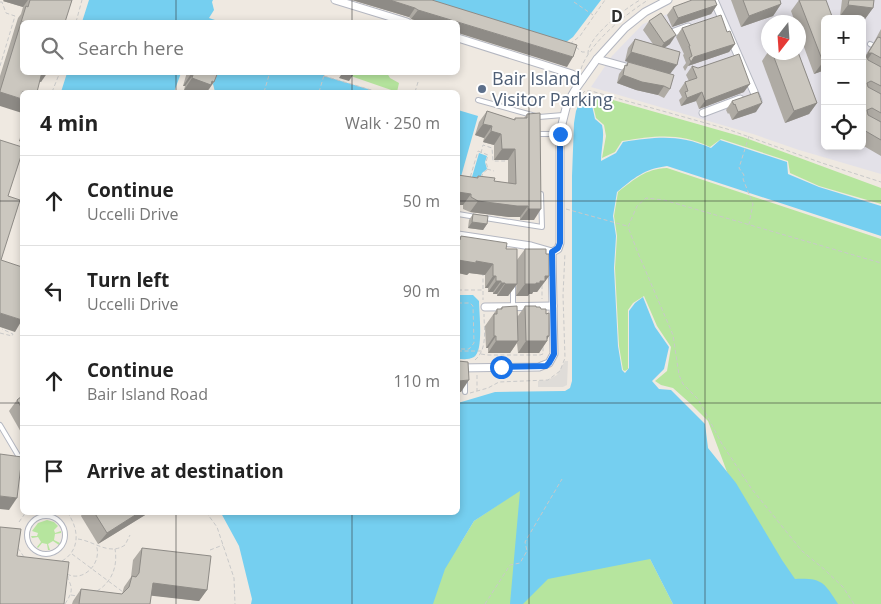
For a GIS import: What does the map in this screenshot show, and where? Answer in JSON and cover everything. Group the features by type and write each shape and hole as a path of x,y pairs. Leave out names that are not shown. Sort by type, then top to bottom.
{"street":[{"path":"334,0 400,20"},
{"path":"460,235 531,246 552,252 558,248 560,243 560,134 563,114 572,94 597,59 635,19 656,5 668,0"},
{"path":"714,0 760,104"},
{"path":"713,19 722,16"},
{"path":"663,22 671,37 696,25"},
{"path":"460,39 572,74 582,80"},
{"path":"730,58 738,55"},
{"path":"597,59 642,72"},
{"path":"703,112 754,94"},
{"path":"461,367 539,367 549,363 554,354 552,252"},
{"path":"485,307 553,306"}],"lane":[{"path":"870,44 881,50"},
{"path":"478,100 539,117 563,114"},
{"path":"539,117 540,140"},
{"path":"540,134 560,134"},
{"path":"460,214 542,227 541,191"},
{"path":"513,280 513,316"},
{"path":"461,367 465,394"},
{"path":"0,425 20,459"},
{"path":"42,515 30,523 27,537 33,550 46,555 59,550 64,542 65,532 59,520 47,515"}],"path":[{"path":"77,20 82,0"},
{"path":"568,45 580,36 606,0"},
{"path":"588,53 588,48 599,34 624,11 640,0"},
{"path":"579,72 588,53 620,20 648,0"},
{"path":"0,2 2,2 6,13 15,16 0,66"},
{"path":"574,2 594,15"},
{"path":"572,43 578,50 588,53"},
{"path":"53,90 59,75"},
{"path":"265,90 269,75"},
{"path":"320,90 324,76 371,90"},
{"path":"416,90 418,82"},
{"path":"579,93 591,91 748,136 881,182"},
{"path":"748,136 739,168 744,175 753,204 749,224"},
{"path":"481,153 483,145 492,148 493,161 505,161 505,152"},
{"path":"478,151 488,155 486,162 488,169 480,181 470,178 478,151"},
{"path":"488,169 494,171"},
{"path":"854,604 843,587 802,551 751,488 722,444 698,399 683,384 679,375 673,335 628,226 637,206 646,198 664,200 881,263"},
{"path":"565,208 628,226"},
{"path":"465,394 488,388 499,382 542,381 553,378 563,367 565,358 563,302 565,251"},
{"path":"473,361 481,353 484,342 483,272"},
{"path":"542,285 542,302"},
{"path":"460,290 483,290"},
{"path":"460,303 470,303 474,306 474,343 469,349 460,350"},
{"path":"0,333 12,336 13,334 2,329"},
{"path":"460,350 486,355 540,355 543,354 543,348"},
{"path":"559,348 565,348"},
{"path":"477,371 477,391"},
{"path":"485,604 510,565 520,563 524,557 527,552 525,542 562,479"},
{"path":"19,522 24,515"},
{"path":"59,563 71,554 76,538 74,523 69,515"},
{"path":"208,515 217,527 234,578 235,604"},
{"path":"76,538 115,549 125,545 130,535"},
{"path":"17,544 25,557"},
{"path":"63,571 69,575 82,576 91,569 98,553 96,545"},
{"path":"210,550 223,545"},
{"path":"95,592 108,582 116,566 115,549"},
{"path":"71,554 123,592"},
{"path":"65,604 71,595 72,588 68,579 69,575"},
{"path":"71,595 81,596"}],"shaded area":[{"path":"702,0 881,0 881,174 799,150 753,134 591,87 612,56 643,24"},
{"path":"565,361 568,361 567,385 563,387 538,387 538,381 548,380 557,375"}],"green space":[{"path":"348,75 388,75 399,83 397,90 391,90"},
{"path":"592,94 743,137 881,188 881,204 819,186 790,173 788,161 721,139 710,147 688,139 667,136 622,141 615,152 602,158 606,136 604,125 596,118 592,101 585,98"},
{"path":"667,168 881,239 881,604 797,604 742,512 708,421 673,388 661,385 655,381 667,371 671,347 657,326 644,296 633,303 628,310 628,369 623,370 619,346 615,268 617,236 614,216 618,192 635,179 652,170"},
{"path":"520,490 650,559 673,604 412,604 460,544 474,521"},
{"path":"47,520 54,522 58,526 54,530 55,533 61,531 61,533 55,534 54,540 60,543 59,545 53,541 48,544 50,550 48,550 47,544 42,543 38,548 41,542 38,537 32,538 31,536 37,536 38,533 32,531 38,523"}],"water":[{"path":"89,0 213,0 214,10 209,18 215,20 83,20"},
{"path":"411,0 601,0 573,37 565,43"},
{"path":"66,75 180,75 175,90 62,90"},
{"path":"216,75 324,75 371,90 214,90 213,84"},
{"path":"580,101 591,101 595,119 602,125 603,130 601,161 616,153 623,142 667,138 688,140 711,148 720,140 787,162 788,174 819,187 881,206 881,236 667,166 659,167 634,178 617,192 613,216 616,236 614,268 618,346 622,370 625,373 629,368 629,311 643,297 655,327 669,347 664,369 652,381 659,389 671,390 705,424 708,448 736,483 795,579 811,579 821,583 838,604 673,604 650,559 548,579 523,604 510,604 520,491 474,521 445,569 433,604 251,604 252,599 239,546 222,515 460,515 460,402 495,392 565,391 570,388 572,381 572,176 576,111"},
{"path":"460,111 478,116 460,180"},
{"path":"479,153 487,156 485,162 487,169 482,173 480,179 472,177"},
{"path":"460,295 473,295 479,301 479,347 474,357 460,359"}],"building":[{"path":"30,0 72,0 66,20 22,20 26,6 28,7"},
{"path":"390,0 432,0 577,45 573,57 460,23 460,20 451,20"},
{"path":"692,0 715,0 717,5 678,18 673,7"},
{"path":"743,0 780,0 781,4 749,16"},
{"path":"799,0 826,0 832,15 821,15 821,57 806,15"},
{"path":"849,0 874,0 873,8 848,5"},
{"path":"661,13 676,35 664,43 649,21"},
{"path":"721,15 727,32 730,31 735,44 694,57 691,62 689,58 692,56 690,46 682,28"},
{"path":"20,26 20,75 41,75 38,90 20,90 20,98 0,91"},
{"path":"878,37 881,38 881,58 868,53"},
{"path":"635,39 680,52 677,65 631,52"},
{"path":"739,54 750,84 705,101 702,92 687,98 685,92 688,91 685,82 697,78 692,66 698,68"},
{"path":"866,56 868,60 881,67 881,86 871,81 867,83 868,87 881,94 881,113 872,108 867,110 868,115 881,122 881,140 866,131"},
{"path":"775,60 801,60 817,103 794,111"},
{"path":"628,62 674,75 670,89 623,75 625,65 627,66"},
{"path":"193,75 217,75 211,85 192,78"},
{"path":"758,92 762,103 738,112 732,101"},
{"path":"487,111 515,120 515,118 527,118 527,114 540,113 541,209 528,209 528,206 478,201 471,197 471,194 460,192 460,175 495,178 494,181 516,184 515,149 502,149 501,134 491,131 492,126 483,124"},
{"path":"0,140 20,146 20,159 8,196 20,200 1,260 20,266 20,319 0,313"},
{"path":"473,214 488,216 487,224 472,222"},
{"path":"461,236 507,243 506,249 517,249 517,284 505,284 501,283 501,281 496,281 496,276 493,276 493,264 460,260"},
{"path":"525,249 546,249 546,254 549,254 549,276 545,276 545,281 540,281 540,283 536,284 525,284"},
{"path":"517,306 518,341 496,341 496,336 494,336 494,314 497,314 497,309"},
{"path":"525,306 540,307 541,309 546,309 546,314 549,313 549,336 547,336 547,341 526,341"},
{"path":"460,361 468,362 469,380 460,381"},
{"path":"0,454 20,457 17,498 0,496"},
{"path":"96,515 135,515 107,533"},
{"path":"0,527 21,529 17,556 69,562 64,604 0,604"},
{"path":"142,548 211,556 207,590 153,583 150,604 79,604 81,589 122,594 129,587 132,576 136,577 139,573"}],"place":[{"name":"Bair Island Visitor Parking","path":"482,89"}],"route":[{"path":"501,367 546,366 554,354 552,252 556,251 560,243 560,134"}]}
